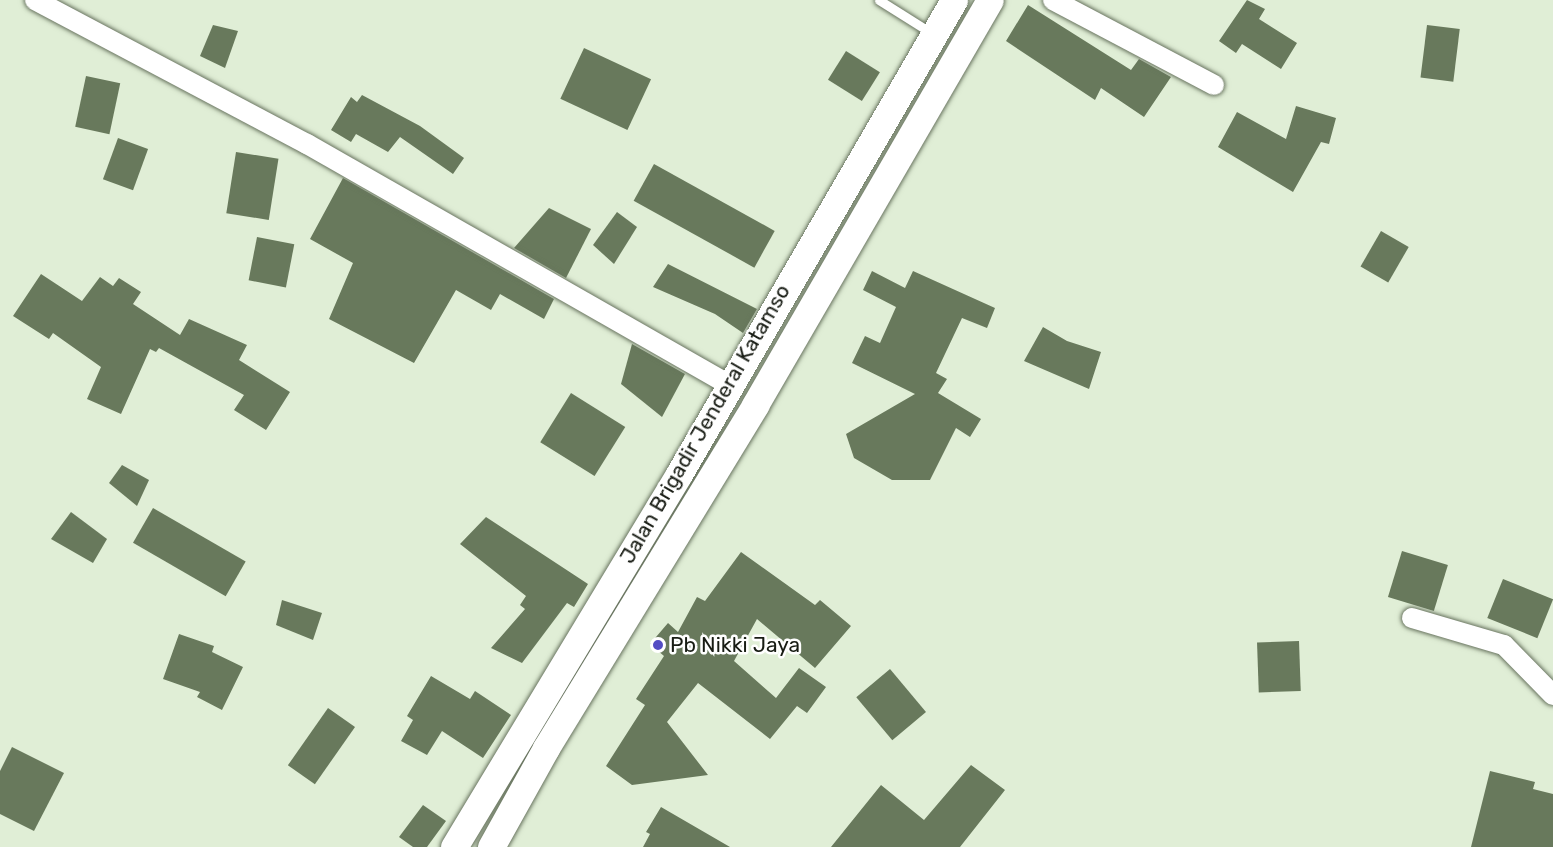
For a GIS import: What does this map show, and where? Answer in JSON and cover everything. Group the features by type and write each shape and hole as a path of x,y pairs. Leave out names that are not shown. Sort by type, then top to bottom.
{"main road":[{"name":"Jalan Brigadir Jenderal Katamso","path":"454,847 729,385 954,0"},
{"name":"Jalan Brigadir Jenderal Katamso","path":"491,847 546,748 755,405 990,0"}],"street":[{"path":"35,0 308,144 729,385"},
{"path":"1053,0 1214,86"},
{"path":"1412,618 1504,645 1553,695"}],"lane":[{"path":"879,0 933,34"}],"building":[{"path":"1247,0 1265,9 1259,19 1297,43 1281,69 1242,44 1236,53 1219,41"},
{"path":"1028,5 1131,70 1139,59 1171,77 1144,117 1101,88 1095,100 1006,41"},
{"path":"213,25 238,31 225,68 200,56"},
{"path":"1427,25 1460,29 1453,82 1421,78"},
{"path":"584,48 651,79 627,130 560,99"},
{"path":"846,51 880,72 862,101 828,80"},
{"path":"86,76 120,83 109,134 75,127"},
{"path":"362,95 420,126 464,158 453,174 400,137 388,152 356,134 351,142 331,130 351,97 357,102"},
{"path":"1296,106 1336,118 1329,144 1321,142 1293,192 1218,147 1237,112 1286,139"},
{"path":"118,138 148,149 133,190 103,179"},
{"path":"236,152 278,159 269,220 226,213"},
{"path":"654,164 775,231 754,268 634,201"},
{"path":"343,178 554,299 544,319 500,294 491,310 456,290 414,363 329,319 353,263 310,239"},
{"path":"549,208 591,229 566,278 514,248"},
{"path":"617,212 637,227 614,264 593,245"},
{"path":"1381,231 1409,247 1388,283 1360,267"},
{"path":"257,237 294,244 286,287 249,280"},
{"path":"668,264 757,309 743,333 715,314 653,287"},
{"path":"872,271 905,288 913,271 995,308 987,328 962,318 936,373 947,379 938,393 981,419 970,437 956,428 930,480 892,480 854,458 846,434 915,394 852,363 865,336 880,343 896,307 863,290"},
{"path":"41,274 82,301 100,277 113,286 119,278 141,292 133,304 180,335 189,319 247,345 239,360 290,392 266,430 234,410 244,395 159,348 156,352 150,349 121,414 87,399 101,367 53,333 49,339 13,316"},
{"path":"1043,327 1067,341 1101,352 1089,389 1024,361"},
{"path":"632,344 685,374 662,417 621,384"},
{"path":"571,393 625,427 595,476 540,442"},
{"path":"122,465 149,480 137,506 109,483"},
{"path":"153,508 246,562 226,596 133,543"},
{"path":"71,512 107,539 93,563 51,539"},
{"path":"486,517 588,584 574,607 567,603 522,663 491,648 525,609 520,605 526,596 460,544"},
{"path":"1402,551 1448,565 1434,611 1388,597"},
{"path":"741,552 815,605 820,600 851,626 815,668 757,619 734,661 776,698 799,668 826,687 807,713 797,706 770,739 698,683 667,722 708,775 632,785 606,766 645,705 636,699 664,656 650,644 668,623 678,632 697,597 705,601"},
{"path":"1503,579 1553,599 1537,638 1487,618"},
{"path":"282,600 322,613 313,640 276,625"},
{"path":"179,634 214,646 212,652 243,667 222,710 197,697 200,692 163,679"},
{"path":"1299,641 1301,691 1259,692 1257,642"},
{"path":"890,669 926,712 892,740 856,697"},
{"path":"431,676 470,699 475,691 511,715 483,758 442,731 427,755 401,741 413,720 407,716"},
{"path":"328,708 355,727 315,784 288,765"},
{"path":"12,747 64,773 34,831 0,814 0,771"},
{"path":"971,765 1005,790 960,847 831,847 881,785 924,820"},
{"path":"1490,771 1535,782 1533,789 1553,794 1553,847 1471,847"},
{"path":"423,805 446,821 427,847 413,847 399,837"},
{"path":"661,807 730,847 643,847 650,834 646,832"}],"place":[{"name":"Pb Nikki Jaya","path":"658,645"}]}
